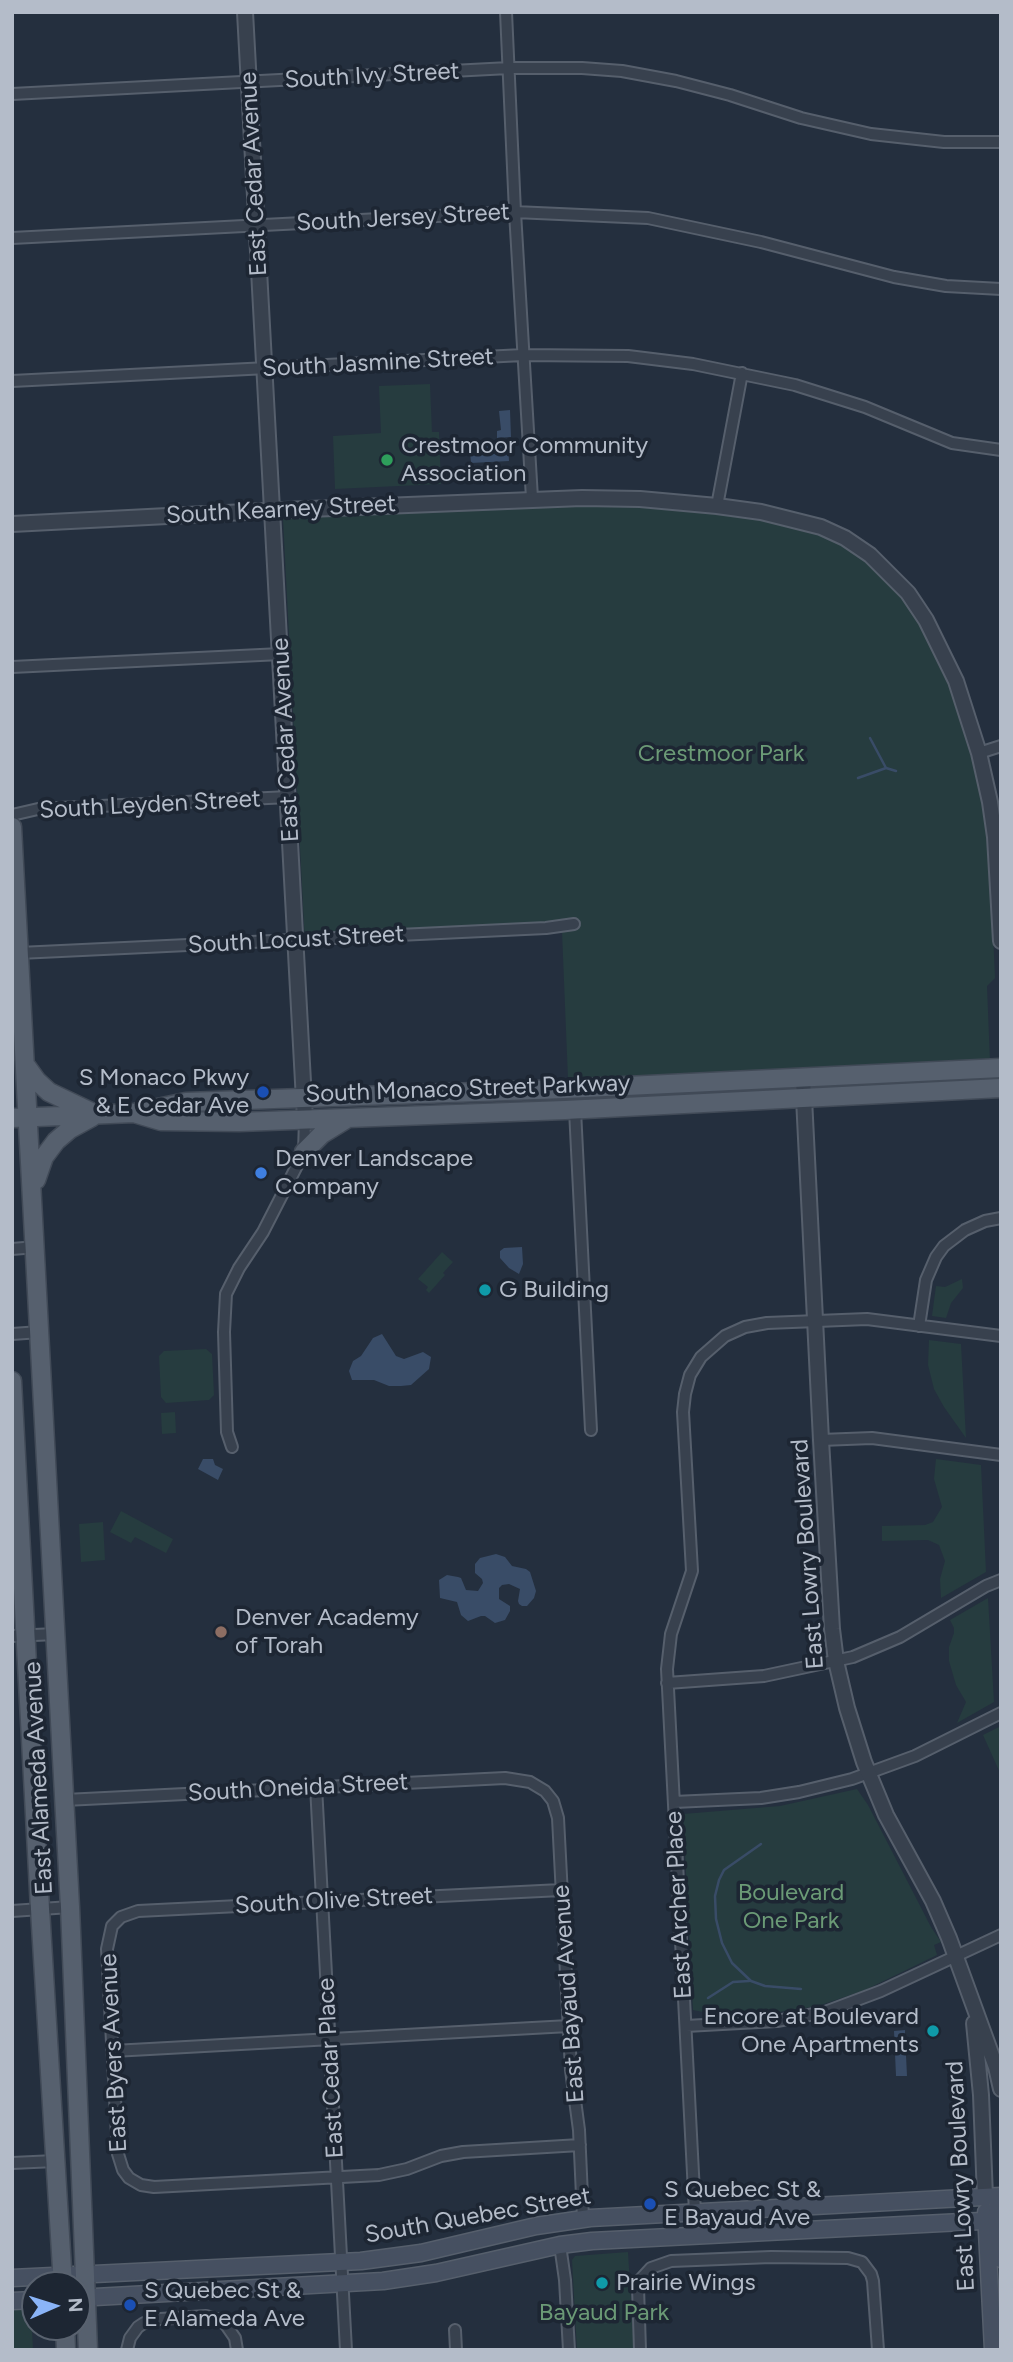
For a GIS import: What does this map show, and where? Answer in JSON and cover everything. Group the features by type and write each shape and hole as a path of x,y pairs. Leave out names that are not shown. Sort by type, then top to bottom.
{"main road":[{"name":"East Alameda Avenue","path":"12,827 26,1065 21,1118 33,1197 36,1247 71,1907 84,2271"},
{"path":"26,1065 37,1082 49,1092 97,1115"},
{"name":"South Monaco Street Parkway","path":"21,1118 134,1113 186,1102 564,1089 1001,1068"},
{"path":"575,1110 590,1097 624,1095 654,1085"},
{"name":"South Monaco Street Parkway","path":"134,1113 153,1120 180,1122 350,1118 575,1110 1001,1088"},
{"path":"495,1113 520,1102 560,1098 564,1089"},
{"path":"33,1197 40,1168 52,1146 70,1129 97,1115"},
{"path":"304,1152 322,1134 350,1118"},
{"name":"East Alameda Avenue","path":"12,1381 19,1636 40,1909 61,2271"},
{"name":"South Quebec Street","path":"91,2274 378,2259 421,2253 536,2226 583,2218 994,2197"},
{"name":"East Lowry Boulevard","path":"993,2350 994,2197"},
{"path":"995,2220 1001,2259"},
{"name":"South Quebec Street","path":"91,2298 404,2279 560,2245 606,2240 995,2220"}],"street":[{"name":"East Cedar Avenue","path":"232,1447 228,1432 224,1343 223,1315 226,1294 239,1268 263,1232 304,1152 305,1119 245,12"},
{"path":"506,12 532,498"},
{"name":"South Ivy Street","path":"12,94 573,67 622,71 676,80 801,118 871,134 935,141 1001,142"},
{"name":"South Jersey Street","path":"12,238 515,212 648,218 750,239 894,277 946,286 1001,289"},
{"name":"South Jasmine Street","path":"12,382 523,355 628,356 693,364 795,385 865,407 952,443 1001,450"},
{"path":"717,506 742,373"},
{"name":"South Kearney Street","path":"12,524 532,498 640,499 717,506 761,512 821,527 845,538 870,555 908,593 931,629 956,681 979,753 995,838 1001,941"},
{"path":"12,667 281,654"},
{"path":"979,753 1001,746"},
{"name":"South Leyden Street","path":"12,816 38,808 289,797"},
{"name":"South Locust Street","path":"19,953 549,928 573,924"},
{"name":"East Lowry Boulevard","path":"803,1078 821,1440 836,1661 853,1731 869,1774 886,1815 933,1901 957,1955 996,2067 1001,2089"},
{"path":"575,1110 591,1430"},
{"path":"919,1326 929,1269 944,1246 977,1224 1001,1218"},
{"path":"12,1248 36,1247"},
{"name":"East Archer Place","path":"695,2212 667,1683 669,1642 692,1571 683,1412 690,1375 701,1357 717,1341 734,1331 767,1324 867,1320 1001,1336"},
{"path":"12,1334 40,1332"},
{"path":"821,1440 879,1439 1001,1455"},
{"path":"667,1683 764,1676 854,1656 893,1640 1001,1580"},
{"path":"19,1636 56,1634"},
{"path":"674,1802 785,1795 869,1774 915,1756 1001,1713"},
{"name":"South Oneida Street","path":"65,1800 505,1778 530,1782"},
{"name":"East Bayaud Avenue","path":"530,1782 548,1794 555,1805 558,1818 571,2070 580,2145 583,2218"},
{"name":"East Cedar Place","path":"316,1786 346,2350"},
{"name":"South Olive Street","path":"112,1926 121,1917 138,1911 561,1889"},
{"path":"12,1911 71,1907"},
{"name":"East Byers Avenue","path":"112,1926 107,1949 118,2154 122,2170 129,2178 141,2185 154,2187 338,2177"},
{"path":"685,2026 777,2021 825,2012 881,1992 1001,1935"},
{"name":"East Lowry Boulevard","path":"972,2001 994,2197"},
{"path":"113,2051 569,2026"},
{"path":"338,2177 388,2174 431,2158 463,2152 580,2145"},
{"path":"12,2164 55,2161"},
{"path":"560,2245 569,2350"},
{"path":"640,2350 637,2294 644,2274 651,2268 662,2263 757,2257 848,2258 862,2262 871,2274 874,2288 878,2350"},
{"path":"127,2350 130,2338 144,2323 173,2318 213,2317 231,2331 237,2350"},
{"path":"455,2330 456,2350"}],"green space":[{"name":"Crestmoor Community Association","path":"430,384 432,432 439,432 441,484 335,489 333,436 381,433 379,386"},
{"name":"Crestmoor Park","path":"548,504 624,504 709,511 761,519 819,533 862,557 900,592 916,615 943,668 964,724 980,790 990,862 995,978 987,986 990,1062 568,1079 562,932 305,944 283,519"},
{"path":"442,1252 453,1262 429,1293 426,1290 428,1287 418,1279"},
{"path":"962,1279 963,1288 951,1303 946,1318 932,1316 936,1286 945,1287"},
{"path":"929,1340 961,1344 966,1438 934,1389 928,1365"},
{"path":"206,1349 212,1354 214,1395 209,1400 166,1403 161,1397 159,1356 164,1351"},
{"path":"175,1412 176,1433 162,1434 161,1413"},
{"path":"936,1459 981,1465 986,1572 941,1598 940,1579 945,1561 939,1545 928,1540 882,1541 882,1526 925,1525 933,1522 942,1507 934,1479"},
{"path":"121,1511 173,1539 166,1553 135,1537 131,1543 110,1532"},
{"path":"103,1522 105,1560 81,1562 79,1524"},
{"path":"988,1598 994,1702 957,1723 966,1702 956,1685 949,1661 949,1647 954,1633 950,1620"},
{"path":"1001,1726 1001,1775 983,1735"},
{"name":"Boulevard One Park","path":"857,1789 941,1942 934,1945 937,1955 865,1990 818,2006 779,2012 704,2017 703,2012 693,2010 683,1814 780,1806"},
{"name":"Bayaud Park","path":"628,2252 634,2350 577,2350 572,2260 575,2256"},
{"path":"12,2310 21,2310 21,2341 33,2341 33,2350 12,2350"}],"water":[{"path":"510,410 511,437 497,438 497,431 501,430 499,411"},
{"name":"Crestmoor Community Association","path":"469,440 477,440 477,444 508,443 509,461 471,463"},
{"path":"522,1247 523,1264 519,1274 500,1258 500,1251 504,1248"},
{"path":"382,1334 396,1356 404,1359 423,1352 431,1357 429,1369 411,1385 389,1386 374,1380 352,1380 349,1371 353,1361 361,1356 373,1338"},
{"path":"203,1459 213,1459 215,1465 223,1469 218,1480 198,1469"},
{"path":"496,1554 505,1557 512,1566 530,1572 536,1591 534,1598 527,1606 522,1606 518,1601 520,1589 509,1584 502,1585 499,1588 499,1599 510,1606 505,1620 495,1623 481,1616 468,1621 461,1615 457,1602 440,1598 439,1580 447,1575 458,1577 466,1590 478,1591 483,1583 475,1573 475,1564 480,1558"},
{"path":"905,2030 902,2055 906,2055 907,2076 896,2076 894,2031"}],"waterway":[{"path":"870,738 886,768"},
{"path":"858,778 886,768 896,771"},
{"path":"761,1844 724,1870 719,1880 715,1896 716,1919 722,1943 732,1963 751,1981 765,1986 801,1989"},
{"path":"708,1998 733,1982 749,1981"}],"place":[{"name":"Crestmoor Community Association","path":"387,460"},
{"name":"S Monaco Pkwy & E Cedar Ave","path":"263,1092"},
{"name":"Denver Landscape Company","path":"261,1173"},
{"name":"G Building","path":"485,1290"},
{"name":"Denver Academy of Torah","path":"221,1632"},
{"name":"Encore at Boulevard One Apartments","path":"933,2031"},
{"name":"S Quebec St & E Bayaud Ave","path":"650,2204"},
{"name":"Prairie Wings","path":"602,2283"},
{"name":"S Quebec St & E Alameda Ave","path":"130,2305"}]}
